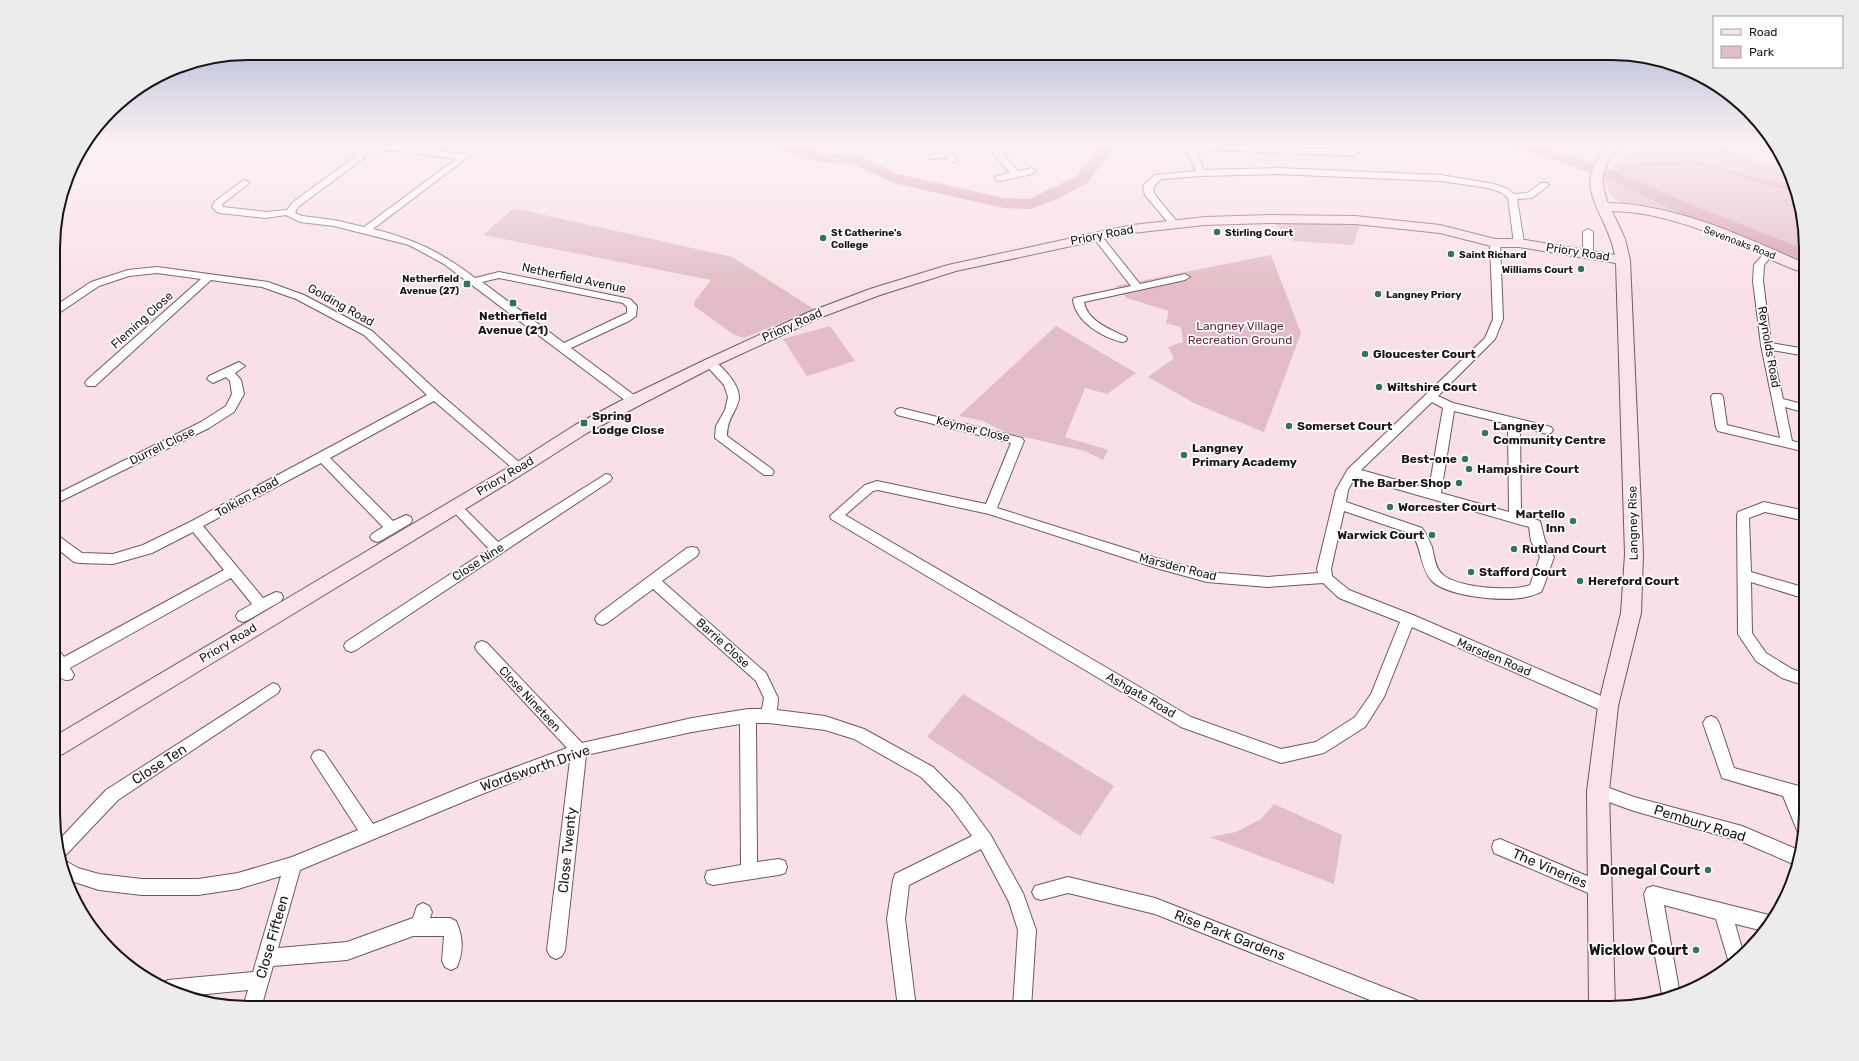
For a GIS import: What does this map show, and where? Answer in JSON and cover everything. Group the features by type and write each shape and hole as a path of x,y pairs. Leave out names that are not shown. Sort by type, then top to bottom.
{"street":[{"path":"230,194 218,203 217,207 220,210 266,215 290,212 295,205 310,194"},
{"path":"367,229 415,194"},
{"path":"1150,194 1174,224"},
{"path":"1508,194 1512,197 1519,243"},
{"path":"1512,197 1529,196 1532,194"},
{"name":"Langney Rise","path":"1598,194 1602,207 1618,236 1623,260 1634,554 1631,613 1608,706 1598,791 1602,1001"},
{"name":"Sevenoaks Road","path":"1602,207 1624,207 1664,214 1687,221 1799,266"},
{"path":"290,212 291,215 300,219 367,229 404,241 430,252 448,262 634,401"},
{"name":"Priory Road","path":"60,744 520,468 581,429 710,363 803,319 875,292 987,260 1097,236 1174,224 1270,218 1355,220 1440,229 1495,243 1519,243 1623,260"},
{"path":"1588,232 1588,254"},
{"path":"1097,236 1137,286"},
{"path":"1326,578 1324,569 1338,505 1342,490 1352,472 1429,396 1490,339 1498,319 1495,243"},
{"name":"Reynolds Road","path":"1769,253 1759,265 1758,281 1766,345 1787,443"},
{"name":"Golding Road","path":"60,308 95,284 128,273 157,270 264,284 307,300 368,333 435,396 520,468"},
{"name":"Netherfield Avenue","path":"474,282 499,275 626,301 632,306 632,314 625,319 563,348"},
{"name":"Fleming Close","path":"91,383 210,276"},
{"path":"1122,339 1085,317 1079,309 1078,300 1137,286 1185,277"},
{"path":"1766,345 1799,352"},
{"path":"710,363 726,380 733,392 732,408 721,425 721,438 768,472"},
{"name":"Durrell Close","path":"60,498 205,425 230,409 238,394 234,369 213,379"},
{"name":"Tolkien Road","path":"60,544 78,558 113,559 147,549 195,525 435,396"},
{"path":"1429,396 1449,406 1547,430"},
{"path":"1717,397 1722,428 1799,446"},
{"path":"1779,402 1799,407"},
{"path":"1434,496 1449,406"},
{"name":"Keymer Close","path":"901,412 951,423 1018,441 990,510"},
{"path":"1514,422 1515,518"},
{"path":"322,456 392,528"},
{"path":"1338,505 1417,531 1422,536 1429,564 1436,578 1458,588 1492,592 1528,592 1536,588 1547,558 1538,541 1535,524 1352,472"},
{"name":"Close Nine","path":"351,646 606,478"},
{"name":"Marsden Road","path":"836,516 869,488 877,485 990,510 1156,563 1207,577 1268,582 1326,578 1344,594 1408,619 1608,706"},
{"path":"455,506 498,550"},
{"path":"1799,514 1764,507 1743,515 1745,634 1761,657 1787,674 1799,678"},
{"name":"Ashgate Road","path":"836,516 1186,722 1281,756 1319,748 1360,722 1377,697 1408,619"},
{"path":"377,537 406,520"},
{"path":"195,525 261,605"},
{"path":"602,619 692,552"},
{"path":"61,666 233,571"},
{"path":"1744,575 1799,592"},
{"name":"Barrie Close","path":"653,581 761,677 771,698 769,716"},
{"path":"243,616 276,597"},
{"name":"Close Nineteen","path":"482,647 579,750"},
{"name":"Close Ten","path":"64,847 112,795 273,689"},
{"path":"748,716 749,870"},
{"name":"Wordsworth Drive","path":"71,876 99,882 142,887 198,887 238,881 293,866 476,789 579,750 692,724 748,716 769,716 825,723 859,734 887,748 927,772 956,801 984,839 1017,900 1027,930 1022,1001"},
{"path":"1711,723 1728,774 1799,794"},
{"name":"Close Twenty","path":"556,950 579,750"},
{"path":"319,757 369,833"},
{"name":"Pembury Road","path":"1598,791 1634,804 1742,834 1794,856"},
{"path":"1789,792 1799,816"},
{"path":"906,1001 896,919 901,880 984,839"},
{"name":"The Vineries","path":"1500,847 1600,890"},
{"name":"Close Fifteen","path":"254,1001 293,866"},
{"path":"714,877 749,870 779,867"},
{"name":"Rise Park Gardens","path":"1041,892 1068,886 1155,906 1396,1001"},
{"path":"1670,991 1653,894 1763,923"},
{"path":"1723,913 1735,954"},
{"path":"266,958 347,951 413,928 422,920 450,927 454,938 451,961"},
{"path":"179,988 260,980"}],"green space":[{"path":"1610,194 1791,194 1799,236 1799,263 1677,214 1622,203 1612,197"},
{"path":"514,208 732,257 814,309 744,338 733,334 694,306 695,301 711,280 483,235"},
{"path":"1273,222 1360,225 1353,245 1294,241"},
{"name":"Langney Village Recreation Ground","path":"1271,255 1301,333 1264,432 1196,404 1148,377 1174,358 1168,347 1183,342 1181,327 1166,323 1169,311 1127,298 1115,286"},
{"path":"830,326 855,361 807,376 783,339"},
{"path":"1056,326 1136,373 1107,394 1085,388 1065,437 1108,450 1103,460 1085,451 1007,433 983,421 959,416"},
{"path":"963,694 1114,786 1080,836 927,737"},
{"path":"1274,804 1342,835 1334,884 1210,837 1236,832 1261,819"}],"waterway":[{"path":"962,194 1004,203 1031,204 1056,194"},
{"path":"1652,194 1691,211 1799,253"}],"place":[{"name":"Stirling Court","path":"1217,232"},
{"name":"St Catherine's College","path":"823,238"},
{"name":"Saint Richard","path":"1451,254"},
{"name":"Williams Court","path":"1581,269"},
{"name":"Netherfield Avenue (27)","path":"467,284"},
{"name":"Langney Priory","path":"1378,294"},
{"name":"Netherfield Avenue (21)","path":"513,303"},
{"name":"Gloucester Court","path":"1365,354"},
{"name":"Wiltshire Court","path":"1379,387"},
{"name":"Spring Lodge Close","path":"584,423"},
{"name":"Somerset Court","path":"1289,426"},
{"name":"Langney Community Centre","path":"1485,433"},
{"name":"Langney Primary Academy","path":"1184,455"},
{"name":"Best-one","path":"1465,459"},
{"name":"Hampshire Court","path":"1469,469"},
{"name":"The Barber Shop","path":"1459,483"},
{"name":"Worcester Court","path":"1390,507"},
{"name":"Martello Inn","path":"1573,521"},
{"name":"Warwick Court","path":"1432,535"},
{"name":"Rutland Court","path":"1514,549"},
{"name":"Stafford Court","path":"1471,572"},
{"name":"Hereford Court","path":"1580,581"},
{"name":"Donegal Court","path":"1708,870"},
{"name":"Wicklow Court","path":"1696,950"}]}
